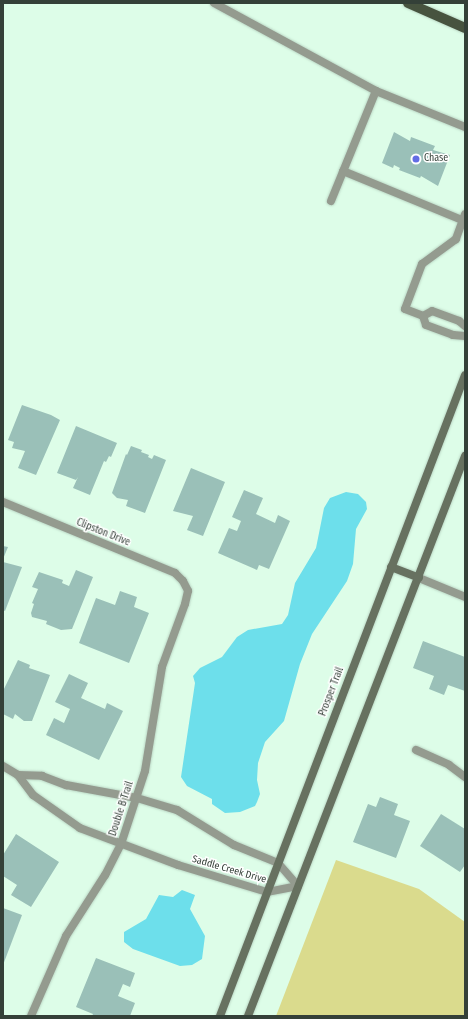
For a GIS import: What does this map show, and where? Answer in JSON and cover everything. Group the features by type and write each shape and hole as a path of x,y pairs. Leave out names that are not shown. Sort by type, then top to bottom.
{"main road":[{"path":"408,3 465,28"},
{"name":"Prosper Trail","path":"220,1016 465,375"},
{"path":"248,1016 465,456"},
{"path":"391,567 419,578"}],"street":[{"path":"214,3 376,91 465,127"},
{"path":"331,201 376,91"},
{"path":"343,171 464,217 456,239 422,264 404,309 423,316 432,311 459,321 465,326"},
{"path":"423,316 426,325 453,335 465,336"},
{"name":"Clipston Drive","path":"3,502 175,573 183,581 188,591"},
{"path":"419,578 465,597"},
{"name":"Double B Trail","path":"31,1016 66,936 105,875 121,844 137,798 152,736 158,686 188,591"},
{"path":"416,750 449,765 465,777"},
{"name":"Saddle Creek Drive","path":"3,766 18,775 33,795 62,818 80,828 178,865 267,892 298,886"},
{"name":"Saddle Creek Drive","path":"18,775 42,776 66,785 137,798 177,810 234,845 278,863 298,886"}],"green space":[{"path":"336,860 419,889 465,922 465,1016 276,1016"}],"water":[{"path":"346,492 358,494 366,502 367,509 356,529 353,564 347,581 312,634 300,664 284,721 265,742 258,763 257,780 260,794 255,806 240,812 225,813 212,804 212,799 187,786 181,777 195,683 193,676 200,668 222,657 237,637 248,630 282,624 288,615 295,583 316,548 324,508 330,498"},
{"path":"182,890 195,895 190,909 205,936 202,959 192,965 180,966 133,949 124,942 124,932 146,919 159,895 173,897"}],"building":[{"name":"Chase","path":"394,132 410,141 411,137 435,146 433,150 450,155 438,186 421,176 420,178 399,170 400,168 394,165 393,168 382,163"},
{"path":"22,405 51,415 60,420 36,475 18,468 25,451 12,448 14,442 8,440"},
{"path":"76,426 117,443 111,457 109,456 106,462 104,461 90,495 73,488 78,477 76,480 57,473"},
{"path":"131,446 142,450 141,452 149,455 148,457 152,459 154,455 166,460 145,513 126,506 128,500 117,498 112,493 126,454 127,455"},
{"path":"191,468 225,482 203,536 187,530 193,516 173,511"},
{"path":"244,490 263,498 256,514 275,523 278,515 290,521 269,569 259,565 257,570 218,553 229,528 237,531 241,521 232,517"},
{"path":"3,546 8,547 3,559"},
{"path":"3,562 22,567 5,611 3,610"},
{"path":"76,570 93,577 72,629 61,630 46,624 47,621 32,617 31,613 34,604 32,603 38,589 32,587 39,572 63,580 62,583 69,586"},
{"path":"120,591 137,597 134,607 149,613 129,663 79,643 96,598 115,605"},
{"path":"423,641 465,657 465,691 448,685 444,695 429,689 434,676 413,668"},
{"path":"18,660 30,665 29,668 50,675 32,721 24,721 15,714 13,719 3,714 3,691"},
{"path":"69,674 88,683 81,698 105,709 107,703 123,711 99,760 46,735 54,718 64,723 70,709 55,702"},
{"path":"380,797 398,804 394,815 410,821 396,858 353,842 368,804 376,807"},
{"path":"441,814 465,829 465,865 460,872 420,846"},
{"path":"16,834 59,862 31,907 11,895 17,885 3,876 3,855"},
{"path":"3,908 22,915 3,965"},
{"path":"96,958 135,973 130,987 123,984 118,996 135,1003 130,1016 92,1016 93,1014 76,1007"}],"place":[{"name":"Chase","path":"416,159"}]}
